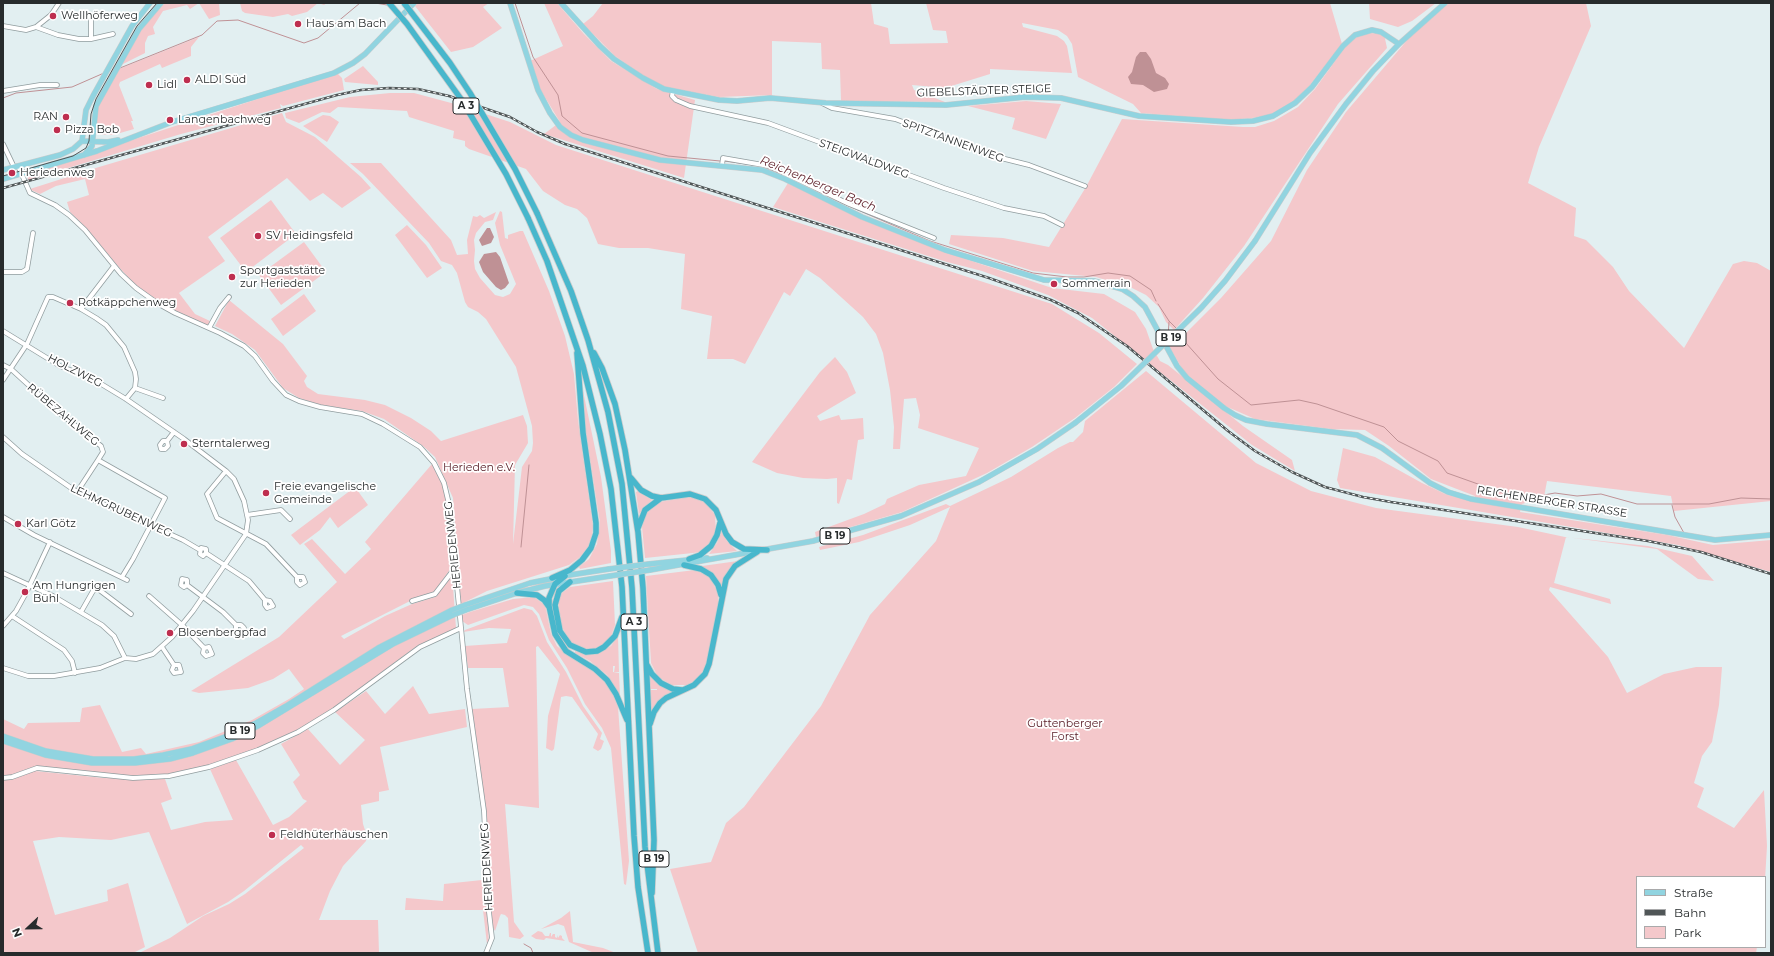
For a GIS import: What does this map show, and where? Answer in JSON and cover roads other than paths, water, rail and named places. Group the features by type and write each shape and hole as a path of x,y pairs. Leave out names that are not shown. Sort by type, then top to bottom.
{"highway":[{"name":"A 3","path":"389,3 407,24 461,99 502,167 528,218 547,261 576,343 595,411 608,473 618,546 623,613 634,836 638,887 648,953"},
{"name":"A 3","path":"404,3 450,62 515,169 537,213 571,291 588,340 602,388 613,436 627,526 632,588 643,821 658,953"},
{"name":"A 3","path":"588,340 602,368 615,404 629,474 638,532 643,588 649,732"},
{"path":"552,578 574,567 582,560 591,548 596,533 596,523 582,421 576,343"},
{"name":"A 3","path":"629,474 641,490 652,496 661,498"},
{"path":"638,532 640,519 645,510 661,498 686,494 698,496 711,504 720,518 726,534 734,544 747,550 767,550"},
{"name":"B 19","path":"689,559 700,555 711,546 717,535 720,518"},
{"name":"B 19","path":"722,597 725,583 730,572 738,564 757,552"},
{"path":"683,690 697,683 707,671 722,597 718,585 711,575 701,569 684,565"},
{"path":"555,584 565,576"},
{"path":"570,582 559,591 555,605 559,627 564,639 573,648 586,652 597,651 610,643 617,633 623,613"},
{"name":"A 3","path":"555,584 550,598 550,610 553,629 560,643 570,654 595,668 607,680 616,694 628,724"},
{"path":"518,593 537,595 544,600 550,610"},
{"name":"A 3","path":"646,661 652,674 661,683 673,689 683,690"},
{"name":"B 19","path":"652,908 654,840 649,732 652,715 658,706 666,698 683,690"}],"main road":[{"path":"3,170 69,151 82,141 86,110 101,80 132,26 150,3"},
{"path":"93,144 94,113 118,64 141,26 161,3"},
{"path":"3,179 83,155 177,120 279,91 334,72 354,63 365,54 414,3"},
{"name":"REICHENBERGER STRASSE","path":"510,3 538,90 550,113 560,126 571,135 583,140 660,160 722,162 762,170 945,250 1044,280 1094,281 1122,289 1133,296 1145,307 1177,366 1187,378 1224,408 1246,420 1357,435 1382,448 1417,474 1448,492 1505,506 1620,523 1715,540 1771,534"},
{"name":"GIEBELSTÄDTER STEIGE","path":"561,3 600,46 614,59 656,85 673,91 719,100 737,101 770,98 820,102 946,105 1025,98 1061,98 1139,116 1231,122 1253,121 1273,116 1295,103 1312,87 1344,46 1355,35 1372,30 1381,32 1399,44"},
{"name":"B 19","path":"3,736 46,751 93,758 134,759 162,756 191,749 227,736 256,723 286,706 378,648 453,613 530,583 609,569 757,552 847,533 901,516 931,504 999,471 1076,423 1120,386 1186,324 1225,281 1256,241 1310,152 1335,118 1373,71 1399,44 1445,3"},
{"path":"83,155 93,144 133,136"},
{"path":"82,141 105,147"},
{"name":"B 19","path":"465,608 555,584 684,565 734,555"},
{"name":"B 19","path":"3,741 45,755 92,763 135,763 166,759 193,753 232,739 258,726 393,644 453,613"}],"street":[{"path":"36,28 51,15 59,3"},
{"path":"91,20 91,39"},
{"path":"3,26 26,30 36,28 68,38 91,39 113,34"},
{"path":"3,91 40,85 57,85"},
{"name":"STEIGWALDWEG","path":"673,91 672,96 676,100 690,106 768,123 944,188 1004,208 1044,216 1062,225"},
{"name":"SPITZTANNENWEG","path":"820,102 832,108 895,119 996,157 1029,165 1085,186"},
{"name":"HERIEDENWEG","path":"3,146 21,174 30,193 55,205 69,215 85,230 114,266 136,288 157,303 175,313 210,328 244,346 255,356 273,381 286,395 299,401 320,407 362,414 383,424 420,447 434,463 448,497 467,689 484,811 492,942 486,953"},
{"name":"REICHENBERGER STRASSE","path":"847,207 934,238"},
{"path":"3,272 22,272 27,269 33,233"},
{"path":"81,309 114,266"},
{"path":"3,380 27,344 48,298 53,297 81,309 106,325 124,347 135,372 135,388 126,399 174,432 226,471 239,488 247,515 246,534 204,596 182,625 162,647 145,657 136,659 125,658 100,668 54,676 28,676 3,668"},
{"path":"210,328 220,308 229,297"},
{"name":"HOLZWEG","path":"3,331 27,344 60,366 93,379 126,399"},
{"path":"3,365 11,369"},
{"name":"RÜBEZAHLWEG","path":"11,369 57,411 102,446 103,452 98,460 165,498 150,526"},
{"path":"135,388 163,398"},
{"path":"167,441 174,432"},
{"name":"LEHMGRUBENWEG","path":"3,437 22,454 77,492 183,540 200,550 203,548 206,549 206,553 225,564"},
{"path":"77,492 98,460"},
{"path":"226,471 207,494 217,518 266,544 297,577"},
{"path":"247,515 281,510 290,519"},
{"path":"3,517 127,580"},
{"path":"122,577 150,526"},
{"path":"3,626 12,616 31,585 50,542"},
{"path":"225,564 253,584 265,600"},
{"path":"412,601 435,594 455,568"},
{"path":"3,573 31,585 81,612 114,636 125,658"},
{"path":"187,584 204,596 236,625"},
{"path":"81,612 93,591 98,589 131,614"},
{"path":"149,596 182,625 204,648"},
{"path":"12,616 64,650 72,662 75,673"},
{"path":"3,778 12,777 37,768 133,778 169,776 209,767 258,750 298,732 334,710 420,647 461,628"},
{"path":"162,647 174,665"}],"waterway":[{"path":"120,68 202,35 217,21 238,20 304,43 318,38 360,3"},
{"path":"375,3 387,5"},
{"name":"Reichenberger Bach","path":"515,3 533,57 558,95 562,116 582,133 668,156 720,161"},
{"path":"3,98 16,93 72,87 104,73"},
{"name":"Reichenberger Bach","path":"724,161 754,165"},
{"name":"Reichenberger Bach","path":"759,166 790,178"},
{"name":"Reichenberger Bach","path":"803,185 827,197"},
{"name":"Reichenberger Bach","path":"830,198 930,241 1033,273 1067,277 1084,277 1108,273 1130,276 1151,290 1156,301"},
{"name":"Reichenberger Bach","path":"1158,304 1169,321 1177,329"},
{"path":"1168,338 1169,322"},
{"name":"Reichenberger Bach","path":"1179,331 1185,342 1218,379 1251,405 1299,400 1317,404 1384,427 1398,441 1438,461 1447,473 1506,494 1538,496 1555,493 1577,496 1601,494 1637,504 1709,504 1741,498 1771,499"},
{"path":"521,547 529,465"},
{"path":"1672,505 1675,517 1684,533"},
{"path":"524,944 531,948 533,953"}],"tram line":[{"path":"3,176 73,156 86,148 89,141 91,114 96,99 137,26 157,3"}],"railway":[{"path":"3,188 337,95 361,90 389,88 418,89 449,96 510,117 537,132 565,144 989,278 1051,300 1078,313 1127,346 1228,431 1255,451 1292,472 1325,487 1363,497 1391,502 1648,541 1701,552 1771,574"}],"place":[{"name":"Wellhöferweg","path":"53,16"},
{"name":"Haus am Bach","path":"298,24"},
{"name":"ALDI Süd","path":"187,80"},
{"name":"Lidl","path":"149,85"},
{"name":"RAN","path":"66,117"},
{"name":"Langenbachweg","path":"170,120"},
{"name":"Pizza Bob","path":"57,130"},
{"name":"Heriedenweg","path":"12,173"},
{"name":"SV Heidingsfeld","path":"258,236"},
{"name":"Sportgaststätte zur Herieden","path":"232,277"},
{"name":"Sommerrain","path":"1054,284"},
{"name":"Rotkäppchenweg","path":"70,303"},
{"name":"Sterntalerweg","path":"184,444"},
{"name":"Freie evangelische Gemeinde","path":"266,493"},
{"name":"Karl Götz","path":"18,524"},
{"name":"Am Hungrigen Bühl","path":"25,592"},
{"name":"Blosenbergpfad","path":"170,633"},
{"name":"Feldhüterhäuschen","path":"272,835"}],"park label":[{"name":"Herieden e.V.","path":"479,468"},
{"name":"Guttenberger Forst","path":"1065,730"}]}
